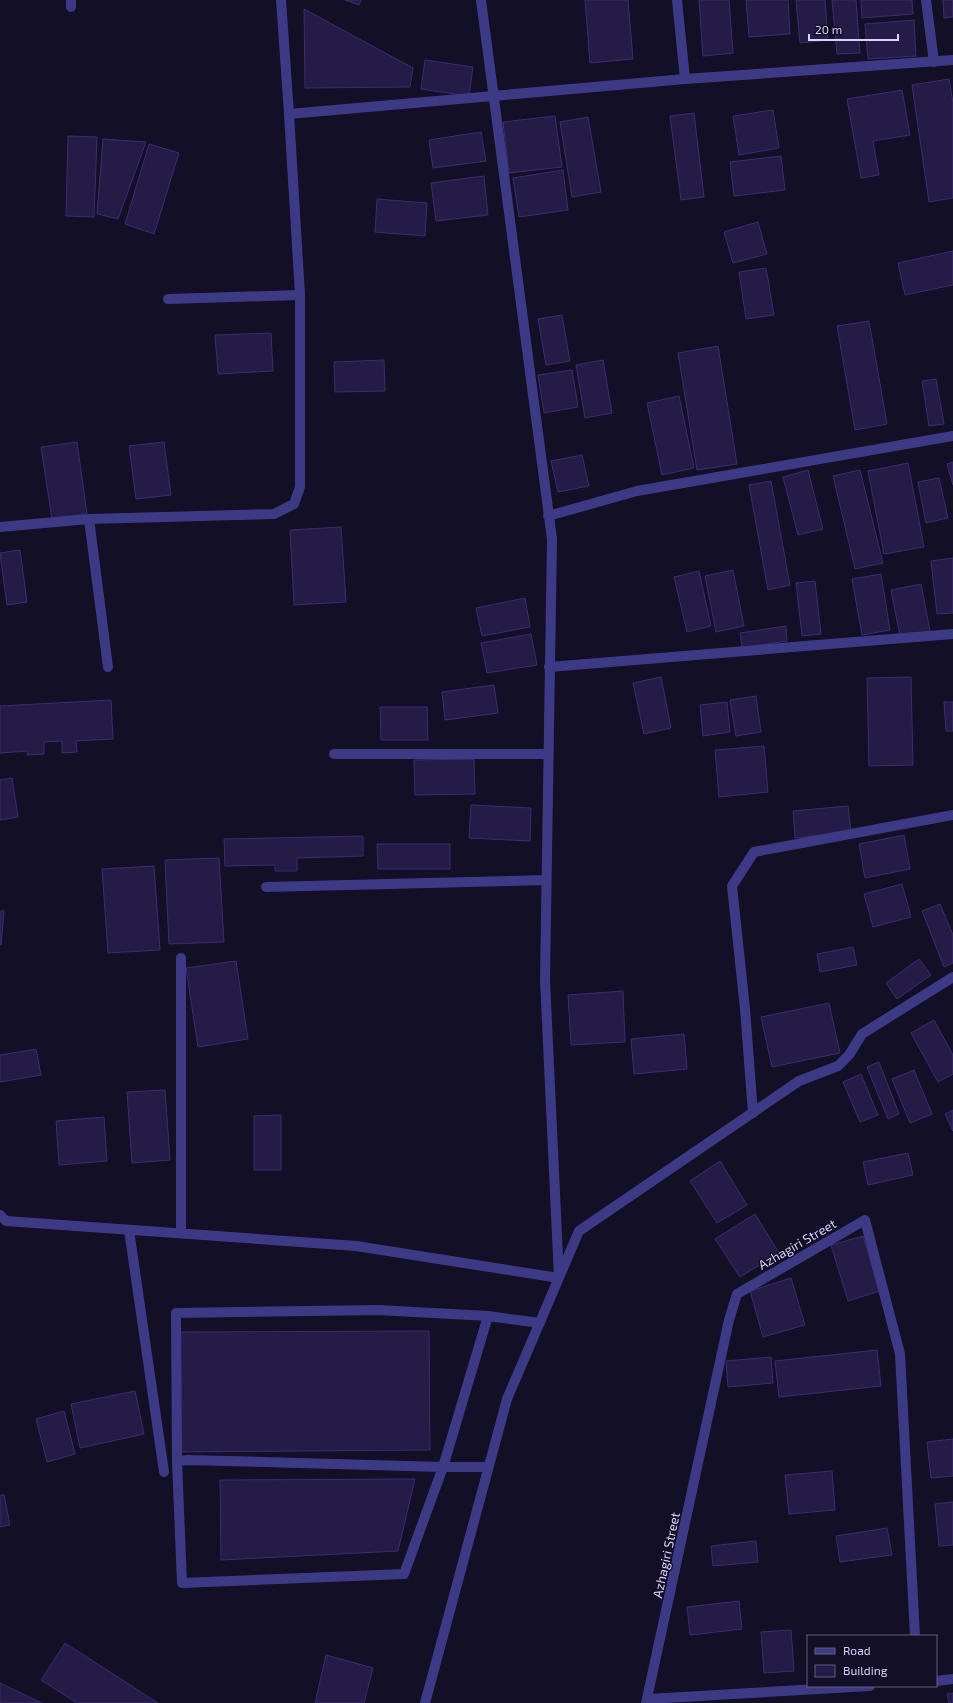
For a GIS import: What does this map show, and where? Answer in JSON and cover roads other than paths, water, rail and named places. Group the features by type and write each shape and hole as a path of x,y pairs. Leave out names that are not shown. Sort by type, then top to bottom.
{"street":[{"path":"0,527 89,519 274,514 294,504 300,487 300,295 281,0"},
{"path":"481,0 552,538 545,980 558,1278"},
{"path":"677,0 685,79"},
{"path":"926,0 934,62"},
{"path":"289,114 685,79 953,60"},
{"path":"168,299 300,295"},
{"path":"548,516 637,491 953,436"},
{"path":"89,519 108,667"},
{"path":"549,667 953,634"},
{"path":"334,754 548,754"},
{"path":"753,1113 745,1009 732,886 754,852 953,815"},
{"path":"266,887 546,880"},
{"path":"181,958 181,1234"},
{"path":"425,1703 487,1467 507,1399 579,1231 798,1081 838,1066 849,1055 862,1034 953,977"},
{"name":"Azhagiri Street","path":"855,1687 647,1701 736,1294 865,1220 900,1354 915,1635"},
{"path":"2,1221 356,1246 558,1278"},
{"path":"129,1230 164,1472"},
{"path":"488,1316 443,1467 404,1574 182,1582 177,1461 176,1313 378,1310 488,1316 540,1323"},
{"path":"177,1461 487,1467"},
{"path":"937,1681 953,1679"}]}
